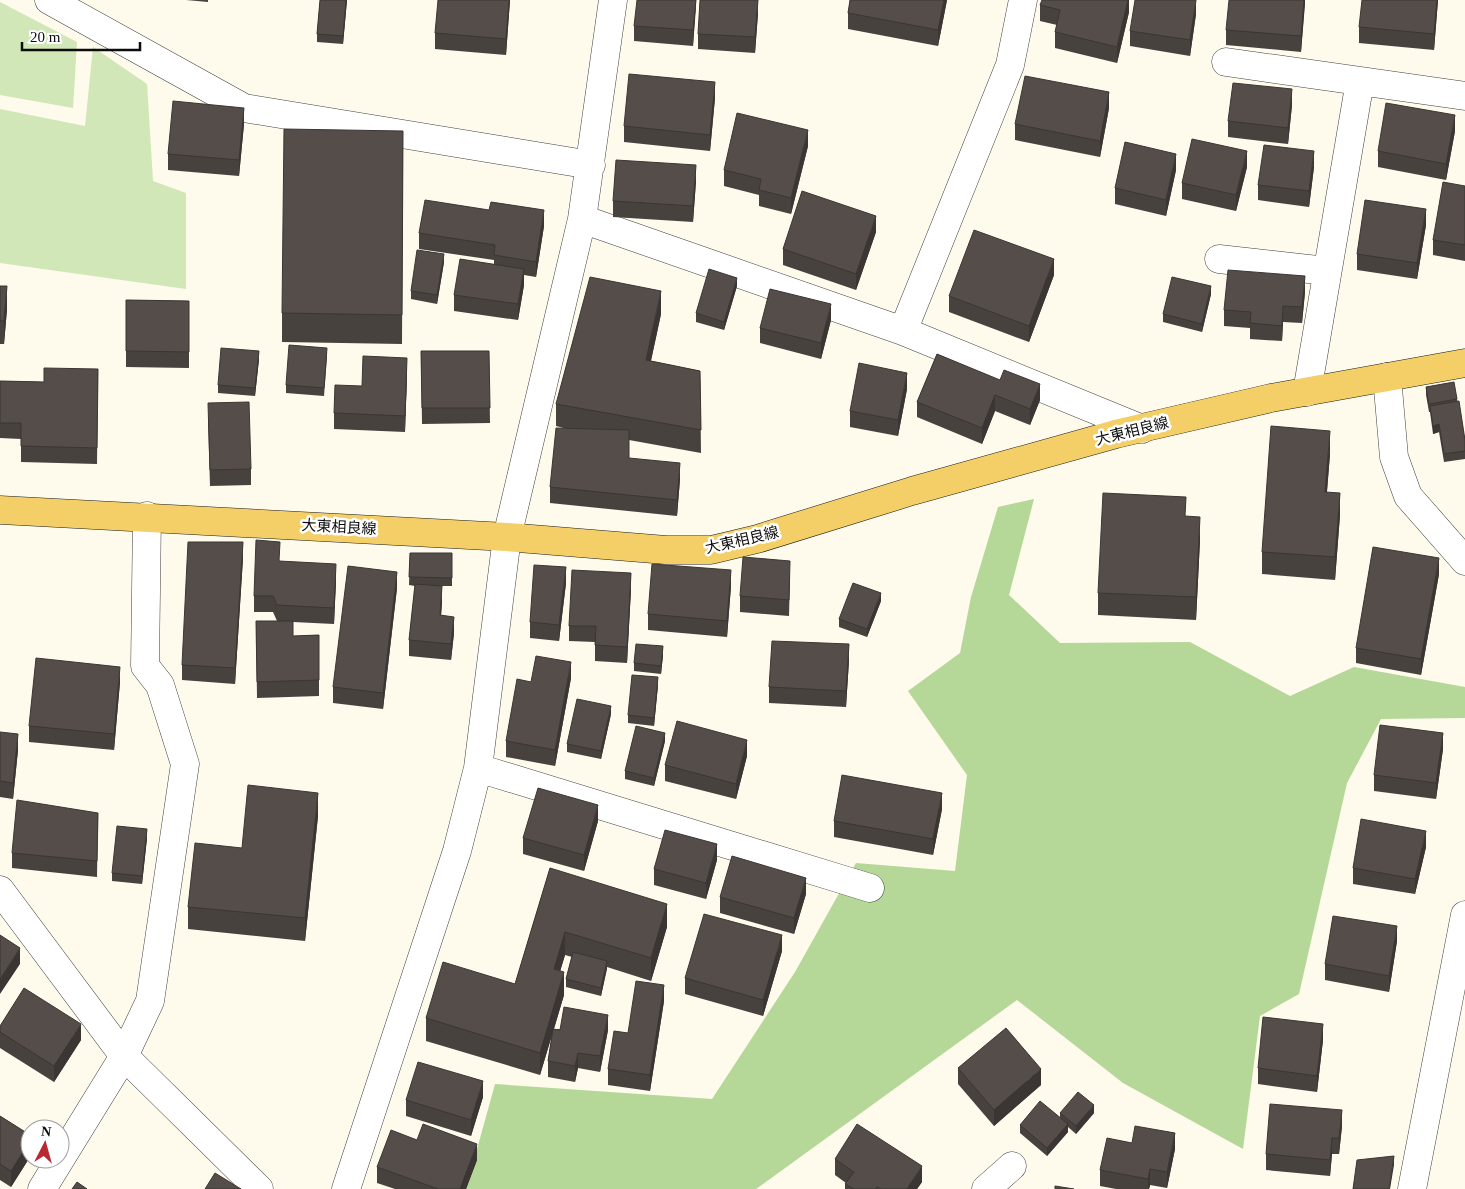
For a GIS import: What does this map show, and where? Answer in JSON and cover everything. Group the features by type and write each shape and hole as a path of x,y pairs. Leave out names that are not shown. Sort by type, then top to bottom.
{"main road":[{"name":"大東相良線","path":"0,510 147,516 507,537 666,550 710,550 757,539 912,491 1142,429 1307,392 1465,363"}],"street":[{"path":"49,0 244,108 591,165"},
{"path":"346,1189 457,850 478,768 507,537 582,220 613,0"},
{"path":"902,331 1010,65 1023,0"},
{"path":"1226,62 1465,96"},
{"path":"1307,392 1360,81"},
{"path":"582,220 902,331 1142,429"},
{"path":"1219,259 1327,271"},
{"path":"1387,377 1394,457 1408,496 1465,561"},
{"path":"42,1189 124,1056 150,1001 185,764 160,685 145,666 147,516"},
{"path":"478,768 870,888"},
{"path":"0,890 124,1056 259,1189"},
{"path":"1412,1189 1465,915"},
{"path":"986,1189 1012,1166"}],"green space":[{"path":"0,2 77,42 73,108 0,95"},
{"path":"93,47 147,84 153,181 186,193 186,289 0,263 0,109 85,126"},
{"path":"1034,499 1009,595 1060,643 1190,642 1290,696 1354,667 1465,687 1465,718 1381,719 1347,783 1299,994 1260,1016 1243,1149 1123,1083 1017,1000 756,1189 466,1189 495,1084 712,1099 795,972 856,863 955,871 967,775 908,691 960,653 971,597 998,507"}],"building":[{"path":"320,0 346,0 343,36 317,34"},
{"path":"438,0 509,0 506,39 435,33"},
{"path":"637,0 696,0 693,30 634,26"},
{"path":"700,0 758,0 755,37 698,34"},
{"path":"850,0 944,0 938,30 848,13"},
{"path":"1042,0 1128,0 1117,47 1055,32 1060,10 1040,5"},
{"path":"1135,0 1196,0 1190,40 1130,31"},
{"path":"1229,0 1304,0 1301,36 1226,30"},
{"path":"1362,0 1437,0 1434,34 1359,27"},
{"path":"629,74 715,82 710,135 624,126"},
{"path":"1025,76 1109,92 1100,141 1015,124"},
{"path":"1233,83 1292,89 1288,128 1228,121"},
{"path":"173,101 244,108 239,160 168,154"},
{"path":"1386,103 1455,115 1446,164 1378,151"},
{"path":"737,113 808,130 791,198 759,190 761,179 724,170"},
{"path":"284,129 403,131 402,315 282,313"},
{"path":"1192,139 1247,151 1236,195 1182,183"},
{"path":"1125,142 1176,154 1166,200 1115,188"},
{"path":"1264,145 1314,151 1309,191 1258,185"},
{"path":"616,160 696,165 693,206 613,201"},
{"path":"1443,182 1465,186 1465,245 1433,240"},
{"path":"802,191 876,216 856,274 783,249"},
{"path":"425,200 489,210 491,202 544,210 536,262 494,255 495,245 419,233"},
{"path":"1365,200 1426,209 1417,263 1357,254"},
{"path":"974,230 1054,259 1029,326 949,296"},
{"path":"417,250 444,254 437,295 411,291"},
{"path":"460,259 524,269 518,304 454,295"},
{"path":"709,269 737,278 724,322 696,313"},
{"path":"1228,270 1305,276 1302,307 1283,306 1282,326 1250,323 1251,312 1224,310"},
{"path":"590,277 661,291 646,360 700,371 701,430 556,404"},
{"path":"1172,277 1211,286 1202,324 1163,314"},
{"path":"0,286 7,286 4,321 0,321"},
{"path":"770,289 831,304 821,343 760,328"},
{"path":"126,300 189,301 189,352 126,351"},
{"path":"289,345 327,348 324,388 286,385"},
{"path":"221,348 259,351 255,388 218,385"},
{"path":"421,351 489,351 490,408 422,408"},
{"path":"937,354 1000,380 1004,370 1040,384 1030,409 995,395 982,428 917,402"},
{"path":"363,356 407,358 405,416 334,413 335,385 362,386"},
{"path":"859,363 907,373 898,420 850,411"},
{"path":"44,368 98,369 97,448 21,446 21,423 0,423 0,381 44,382"},
{"path":"1454,382 1457,399 1429,404 1426,387"},
{"path":"1459,401 1465,451 1444,454 1439,424 1433,426 1430,406"},
{"path":"249,402 251,469 210,470 208,403"},
{"path":"1271,426 1330,431 1325,492 1340,493 1335,557 1262,552"},
{"path":"556,428 629,430 629,458 680,463 677,500 550,487"},
{"path":"1103,493 1186,497 1185,516 1200,517 1196,597 1098,593"},
{"path":"256,540 280,542 279,561 336,564 334,608 277,605 273,596 254,596"},
{"path":"188,542 243,542 235,668 182,665"},
{"path":"1373,547 1439,558 1421,659 1356,648"},
{"path":"410,553 452,553 452,578 409,577"},
{"path":"743,557 790,561 789,600 740,596"},
{"path":"652,564 731,570 727,621 648,614"},
{"path":"534,565 566,567 559,625 530,622"},
{"path":"348,566 397,572 383,693 333,687"},
{"path":"572,570 631,573 627,647 595,645 596,626 569,626"},
{"path":"853,583 881,593 867,629 839,619"},
{"path":"415,584 442,586 440,615 454,617 451,644 409,640"},
{"path":"256,621 293,621 293,636 319,635 319,680 257,682"},
{"path":"772,641 849,644 846,691 769,687"},
{"path":"636,644 663,646 661,666 634,663"},
{"path":"536,656 571,662 555,750 506,741 517,679 531,682"},
{"path":"36,658 120,667 114,734 29,726"},
{"path":"632,675 658,677 654,718 628,715"},
{"path":"577,699 611,706 601,751 567,744"},
{"path":"677,721 747,740 736,784 665,765"},
{"path":"1380,725 1443,733 1436,783 1374,775"},
{"path":"636,726 665,733 654,778 625,771"},
{"path":"0,732 18,734 13,783 0,781"},
{"path":"842,775 942,793 933,839 834,821"},
{"path":"248,785 318,793 305,918 188,907 195,843 242,848"},
{"path":"538,788 598,805 584,855 523,838"},
{"path":"17,800 98,813 97,861 12,853"},
{"path":"1361,819 1426,831 1415,879 1353,868"},
{"path":"117,826 147,829 142,876 112,873"},
{"path":"665,830 717,844 706,883 654,869"},
{"path":"732,856 806,878 794,918 720,897"},
{"path":"550,868 667,904 651,958 565,932 554,969 564,972 540,1053 426,1018 443,962 515,984"},
{"path":"704,914 782,935 763,1000 685,978"},
{"path":"1333,916 1397,926 1389,976 1325,964"},
{"path":"0,935 20,948 0,979"},
{"path":"573,952 607,961 601,988 566,979"},
{"path":"636,981 664,985 650,1075 608,1069 614,1031 628,1033"},
{"path":"24,988 81,1024 54,1066 0,1032 0,1026"},
{"path":"564,1007 608,1015 600,1056 578,1053 575,1066 548,1061 553,1029 560,1030"},
{"path":"1263,1017 1323,1024 1317,1076 1258,1068"},
{"path":"1006,1028 1041,1069 994,1110 958,1068"},
{"path":"418,1062 483,1081 471,1120 406,1100"},
{"path":"1078,1092 1094,1105 1076,1126 1060,1113"},
{"path":"1040,1101 1068,1124 1047,1148 1020,1125"},
{"path":"1270,1104 1342,1110 1339,1138 1332,1138 1330,1160 1266,1154"},
{"path":"0,1116 20,1129 20,1157 11,1171 0,1164"},
{"path":"423,1124 477,1144 460,1189 438,1189 377,1167 391,1130 417,1140"},
{"path":"857,1124 922,1166 907,1189 881,1189 877,1187 875,1189 854,1189 845,1184 854,1172 835,1159"},
{"path":"1135,1126 1175,1133 1167,1172 1150,1169 1148,1179 1100,1170 1107,1138 1132,1143"},
{"path":"1394,1156 1389,1189 1353,1189 1357,1160"},
{"path":"215,1173 241,1189 205,1189"},
{"path":"77,1182 87,1189 72,1189"},
{"path":"1055,1186 1074,1189 1055,1189"}]}
